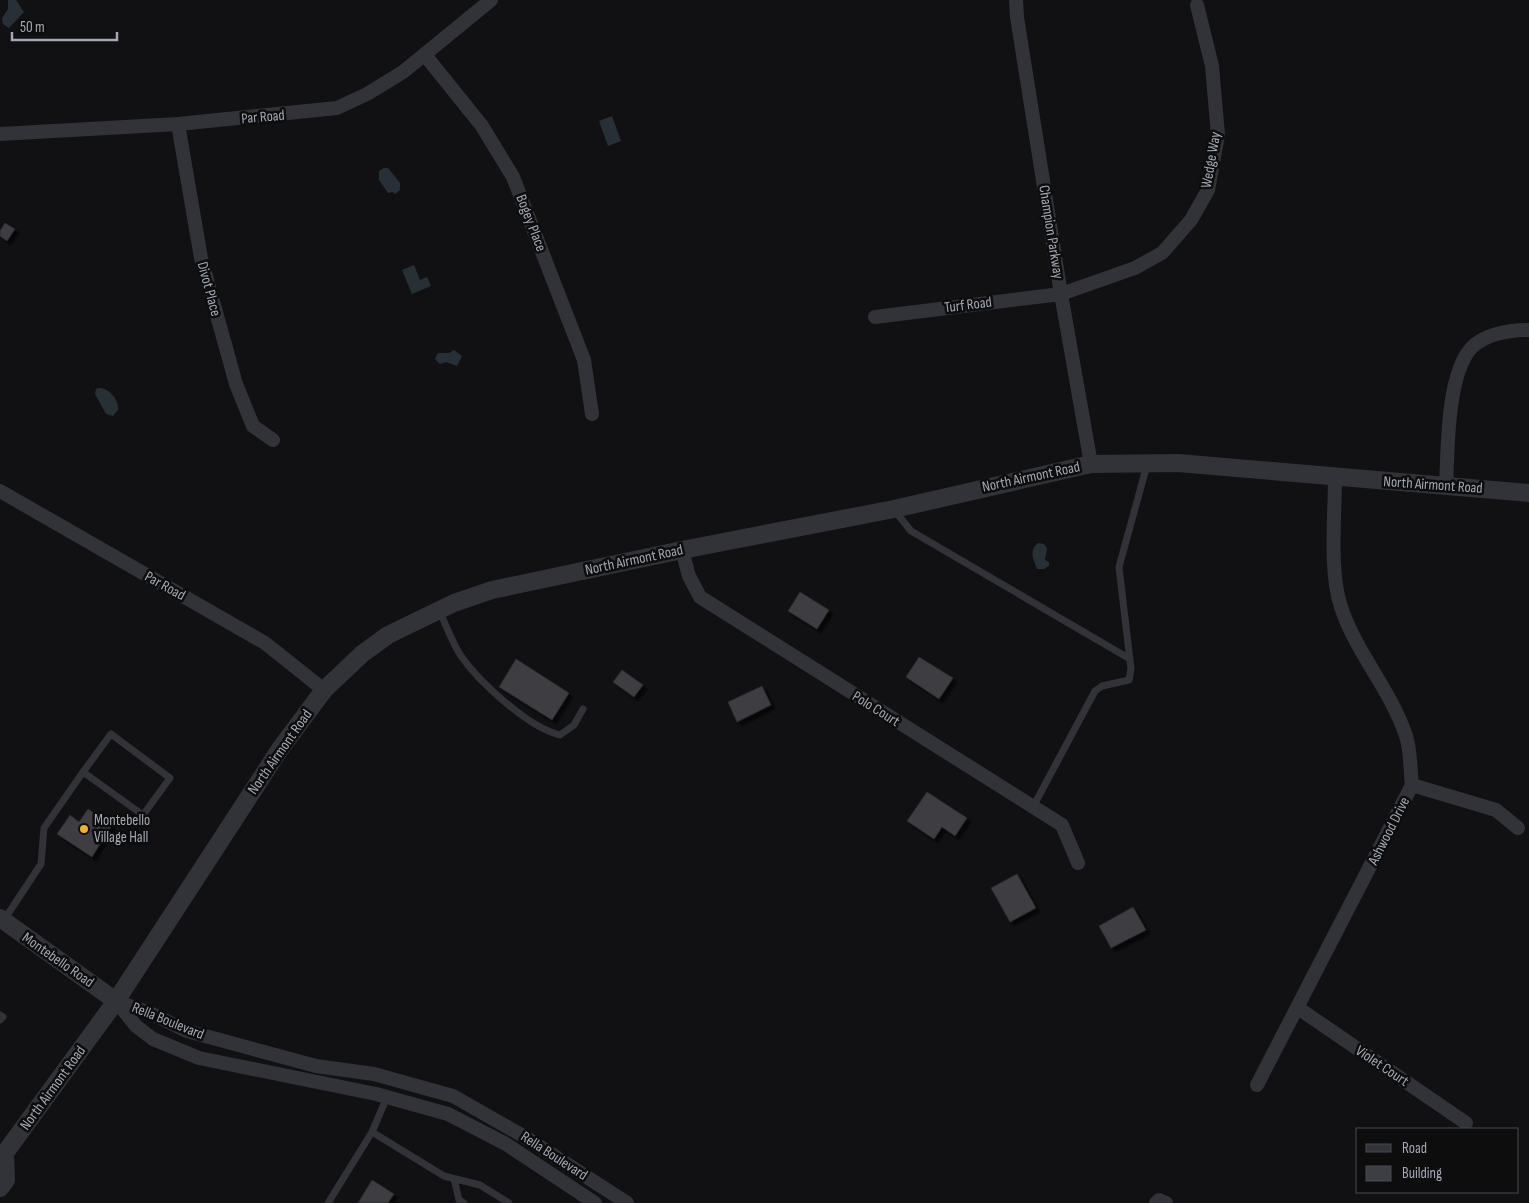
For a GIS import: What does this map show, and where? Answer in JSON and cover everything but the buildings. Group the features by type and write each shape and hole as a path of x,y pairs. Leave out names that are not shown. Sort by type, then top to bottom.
{"street":[{"name":"Par Road","path":"0,134 178,124 337,108 367,94 403,72 490,0"},
{"name":"Champion Parkway","path":"1016,0 1016,17 1091,464"},
{"name":"Wedge Way","path":"1061,294 1135,268 1162,252 1191,220 1208,190 1218,135 1212,66 1197,5"},
{"name":"Bogey Place","path":"425,55 482,126 513,178 584,360 592,414"},
{"name":"Divot Place","path":"178,124 201,258 236,384 253,426 273,440"},
{"name":"Turf Road","path":"875,317 1061,294"},
{"path":"1446,486 1454,385 1462,364 1476,344 1506,332 1529,330"},
{"name":"North Airmont Road","path":"0,1188 6,1180 3,1154 116,1001 280,748 324,690 362,654 388,636 439,610 492,590 682,550 894,509 1003,482 1091,464 1148,462 1529,493"},
{"name":"Ashwood Drive","path":"1258,1085 1412,785 1407,737 1392,705 1362,656 1340,606 1335,565 1335,478"},
{"name":"Par Road","path":"0,491 265,643 324,690"},
{"name":"Polo Court","path":"682,550 689,576 700,597 1062,825 1078,863"},
{"path":"1412,785 1496,810 1518,828"},
{"name":"Montebello Road","path":"2,920 116,1001"},
{"name":"Rella Boulevard","path":"116,1001 150,1013 187,1031 316,1066 374,1074 454,1096 525,1137 627,1203"},
{"name":"Rella Boulevard","path":"116,1001 136,1026 153,1039 199,1058 387,1097 444,1113 506,1144 586,1201"},
{"name":"Violet Court","path":"1298,1008 1466,1123"},
{"path":"314,1083 316,1066"},
{"path":"444,1113 454,1096"},
{"path":"1156,1203 1159,1200 1166,1203"}],"lane":[{"path":"1033,807 1089,700 1102,686 1129,680 1130,659 1119,567 1148,462"},
{"path":"894,509 910,531 1130,659"},
{"path":"439,610 460,655 484,684 540,726 560,735 574,725 583,709"},
{"path":"2,920 41,864 44,828 83,772 111,734 170,778 143,815 83,772"},
{"path":"0,1015 3,1016 0,1020"},
{"path":"328,1203 372,1132 387,1097"},
{"path":"372,1132 444,1176 480,1185 509,1203"},
{"path":"454,1178 459,1200 464,1203"}],"shaded area":[{"path":"8,0 16,0 24,12 9,28 3,24 2,18 8,9"},
{"path":"612,116 621,141 608,146 599,121"},
{"path":"388,168 400,183 400,190 395,194 393,192 388,193 379,180 379,171"},
{"path":"414,265 420,280 427,277 431,286 412,294 402,270"},
{"path":"454,350 462,356 457,366 446,362 440,364 435,359 438,353 449,353"},
{"path":"96,389 107,390 115,399 118,410 113,416 106,414 95,394"},
{"path":"1038,543 1044,544 1047,548 1045,560 1049,562 1049,566 1044,569 1037,569 1032,553"}],"place":[{"name":"Montebello Village Hall","path":"84,829"}]}
